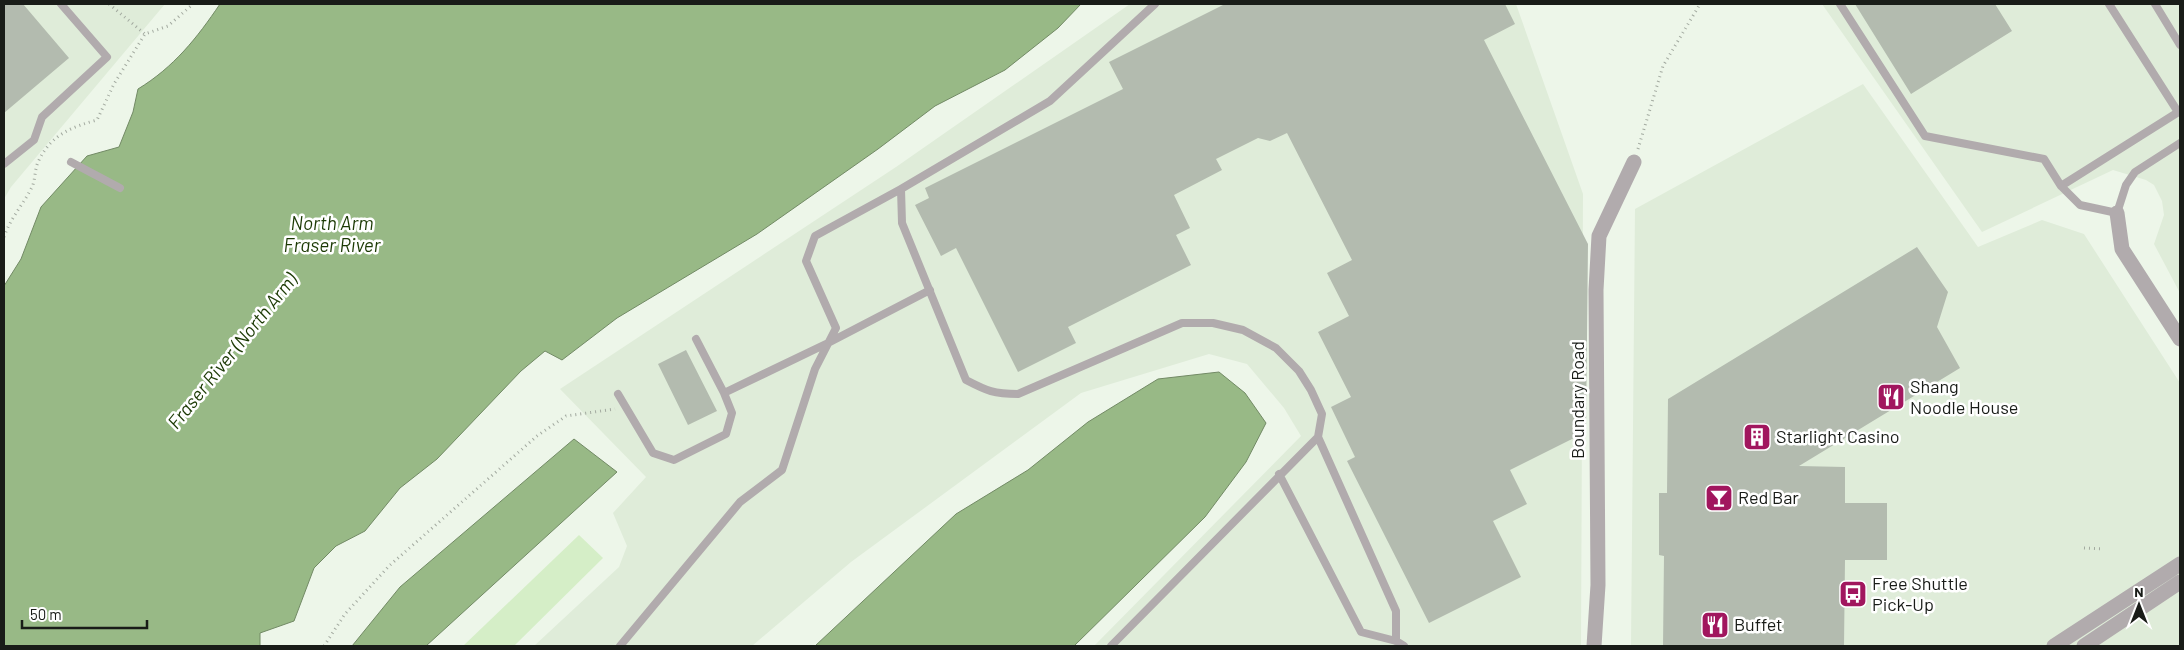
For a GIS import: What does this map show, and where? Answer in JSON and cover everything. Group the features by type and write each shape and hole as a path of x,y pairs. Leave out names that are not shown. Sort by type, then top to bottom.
{"street":[{"name":"Boundary Road","path":"1594,646 1598,585 1596,290 1599,236 1634,162"},
{"path":"2117,213 2122,249 2180,339"},
{"path":"2054,646 2180,564"},
{"path":"2084,646 2180,582"}],"lane":[{"path":"4,164 34,140 42,117 107,57 61,4"},
{"path":"620,646 740,502 782,470 815,369 836,328 806,261 815,236 901,189 1050,101 1155,4"},
{"path":"1840,4 1925,136 2044,159 2061,186 2080,205 2117,213 2126,184 2135,172 2180,143"},
{"path":"2061,186 2179,112 2109,4"},
{"path":"2155,4 2180,45"},
{"path":"71,162 120,188"},
{"path":"901,189 902,223 966,380 997,394 1018,394 1182,323 1213,323 1243,330 1276,348 1299,370 1322,414 1318,437 1396,611 1396,641"},
{"path":"724,393 828,343 930,290"},
{"path":"618,394 653,453 674,460 726,434 732,413 724,393 696,339"},
{"path":"1111,646 1279,474 1318,437"},
{"path":"1279,474 1361,632 1396,641 1404,646"}],"path":[{"path":"109,4 145,34"},
{"path":"4,237 9,223 32,187 38,160 52,142 69,127 97,120 114,84 145,34 168,26 193,4"},
{"path":"1634,162 1663,66 1700,4"},
{"path":"324,646 345,614 389,566 537,436 566,416 626,408"},
{"path":"2084,548 2103,549"}],"shaded area":[{"path":"4,4 165,4 11,187 4,199"},
{"path":"1130,4 1516,4 1583,194 1581,646 1094,646 1301,436 1284,408 1247,364 1209,354 1081,393 851,562 752,646 534,646 619,567 627,546 613,513 646,477 560,389 896,167"},
{"path":"1822,4 2180,4 2180,293 2154,244 2164,215 2162,201 2154,185 2146,180 2113,170 1982,232"},
{"path":"1863,84 1978,247 2042,220 2084,234 2180,383 2180,646 1631,646 1635,209"},
{"path":"579,535 603,558 514,646 463,646"}],"water":[{"name":"North Arm Fraser River","path":"220,4 1081,4 1058,28 1005,70 935,106 878,149 757,234 617,318 562,360 545,351 521,371 437,459 400,488 365,531 336,546 314,568 294,621 260,633 260,646 4,646 4,286 21,259 41,207 87,156 119,147 133,112 138,89 163,71 184,51 203,29"},
{"path":"1219,372 1245,393 1266,423 1246,462 1205,517 1074,646 815,646 956,514 1028,470 1088,422 1158,379"},
{"path":"574,439 617,472 426,646 352,646 400,587"}],"building":[{"path":"4,4 23,4 69,58 4,113"},
{"path":"1225,4 1505,4 1515,24 1484,40 1588,244 1586,432 1510,470 1527,504 1493,521 1521,577 1429,623 1347,461 1355,457 1331,407 1351,397 1318,332 1349,316 1327,273 1352,260 1287,133 1270,141 1258,138 1216,159 1222,170 1174,195 1190,228 1176,235 1191,265 1068,327 1076,343 1018,372 956,248 941,256 915,205 929,198 925,188 1123,89 1109,62"},
{"path":"1855,4 1995,4 2012,31 1911,94"},
{"name":"Starlight Casino","path":"1917,247 1948,292 1937,327 1960,368 1799,466 1845,467 1845,503 1887,503 1887,560 1845,560 1844,646 1663,646 1664,556 1659,555 1659,493 1667,493 1668,399"},
{"path":"686,350 717,411 688,425 658,364"}],"place":[{"name":"Shang Noodle House","path":"1891,397"},
{"name":"Starlight Casino","path":"1757,437"},
{"name":"Red Bar","path":"1719,498"},
{"name":"Free Shuttle Pick-Up","path":"1853,594"},
{"name":"Buffet","path":"1715,625"}],"water label":[{"name":"Fraser River (North Arm)","path":"232,351"}]}
